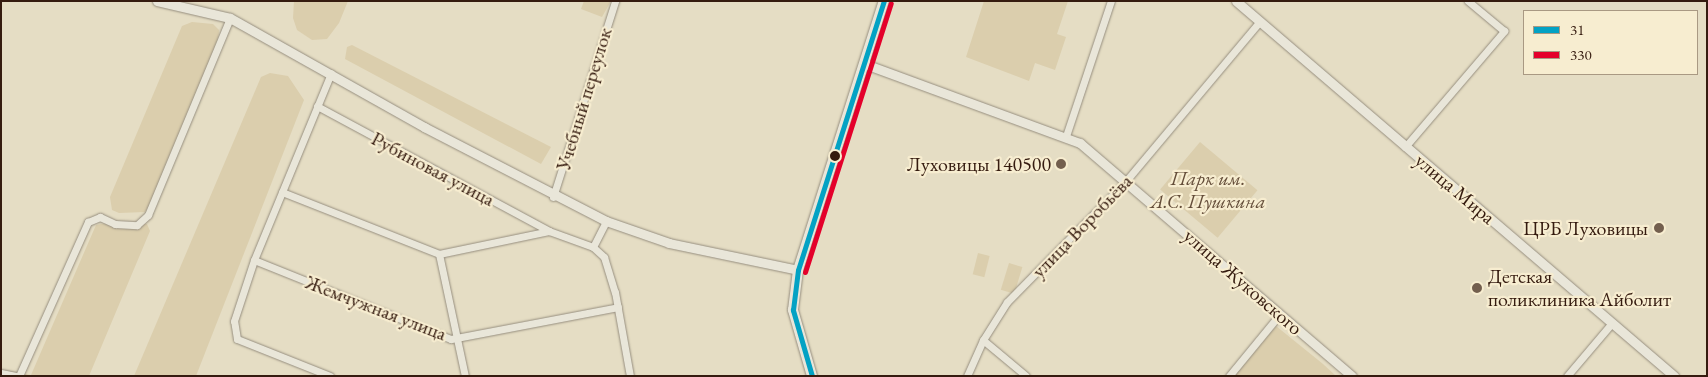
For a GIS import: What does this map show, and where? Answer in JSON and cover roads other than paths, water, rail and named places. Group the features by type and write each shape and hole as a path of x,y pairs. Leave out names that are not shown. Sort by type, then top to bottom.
{"main road":[{"path":"812,376 794,316 798,270 884,1"}],"street":[{"path":"157,1 230,18 553,197 606,222 669,243 798,270"},
{"name":"Учебный переулок","path":"553,197 615,1"},
{"path":"1066,136 1111,1"},
{"name":"улица Мира","path":"1236,1 1674,376"},
{"path":"1405,147 1504,31 1468,1"},
{"path":"1,373 20,375 88,222 100,217 115,224 137,225 148,215 230,18"},
{"name":"улица Воробьёва","path":"968,376 983,340 1007,302 1126,182 1260,21"},
{"name":"улица Жуковского","path":"865,64 1066,136 1080,143 1352,376"},
{"path":"330,376 237,339 234,321 254,260 331,73"},
{"name":"Рубиновая улица","path":"317,106 548,231 593,246"},
{"path":"282,192 439,254 548,231"},
{"path":"606,222 593,246 606,263 618,307 630,376"},
{"path":"439,254 465,376"},
{"name":"Жемчужная улица","path":"254,260 444,338 457,339 618,307"},
{"path":"1228,376 1280,314"},
{"path":"1567,376 1612,323"},
{"path":"983,340 1026,376"}],"place":[{"name":"Луховицы 140500","path":"1061,164"},
{"name":"ЦРБ Луховицы","path":"1659,228"},
{"name":"Детская поликлиника Айболит","path":"1477,288"}],"park label":[{"name":"Парк им. А.С. Пушкина","path":"1208,190"}]}
